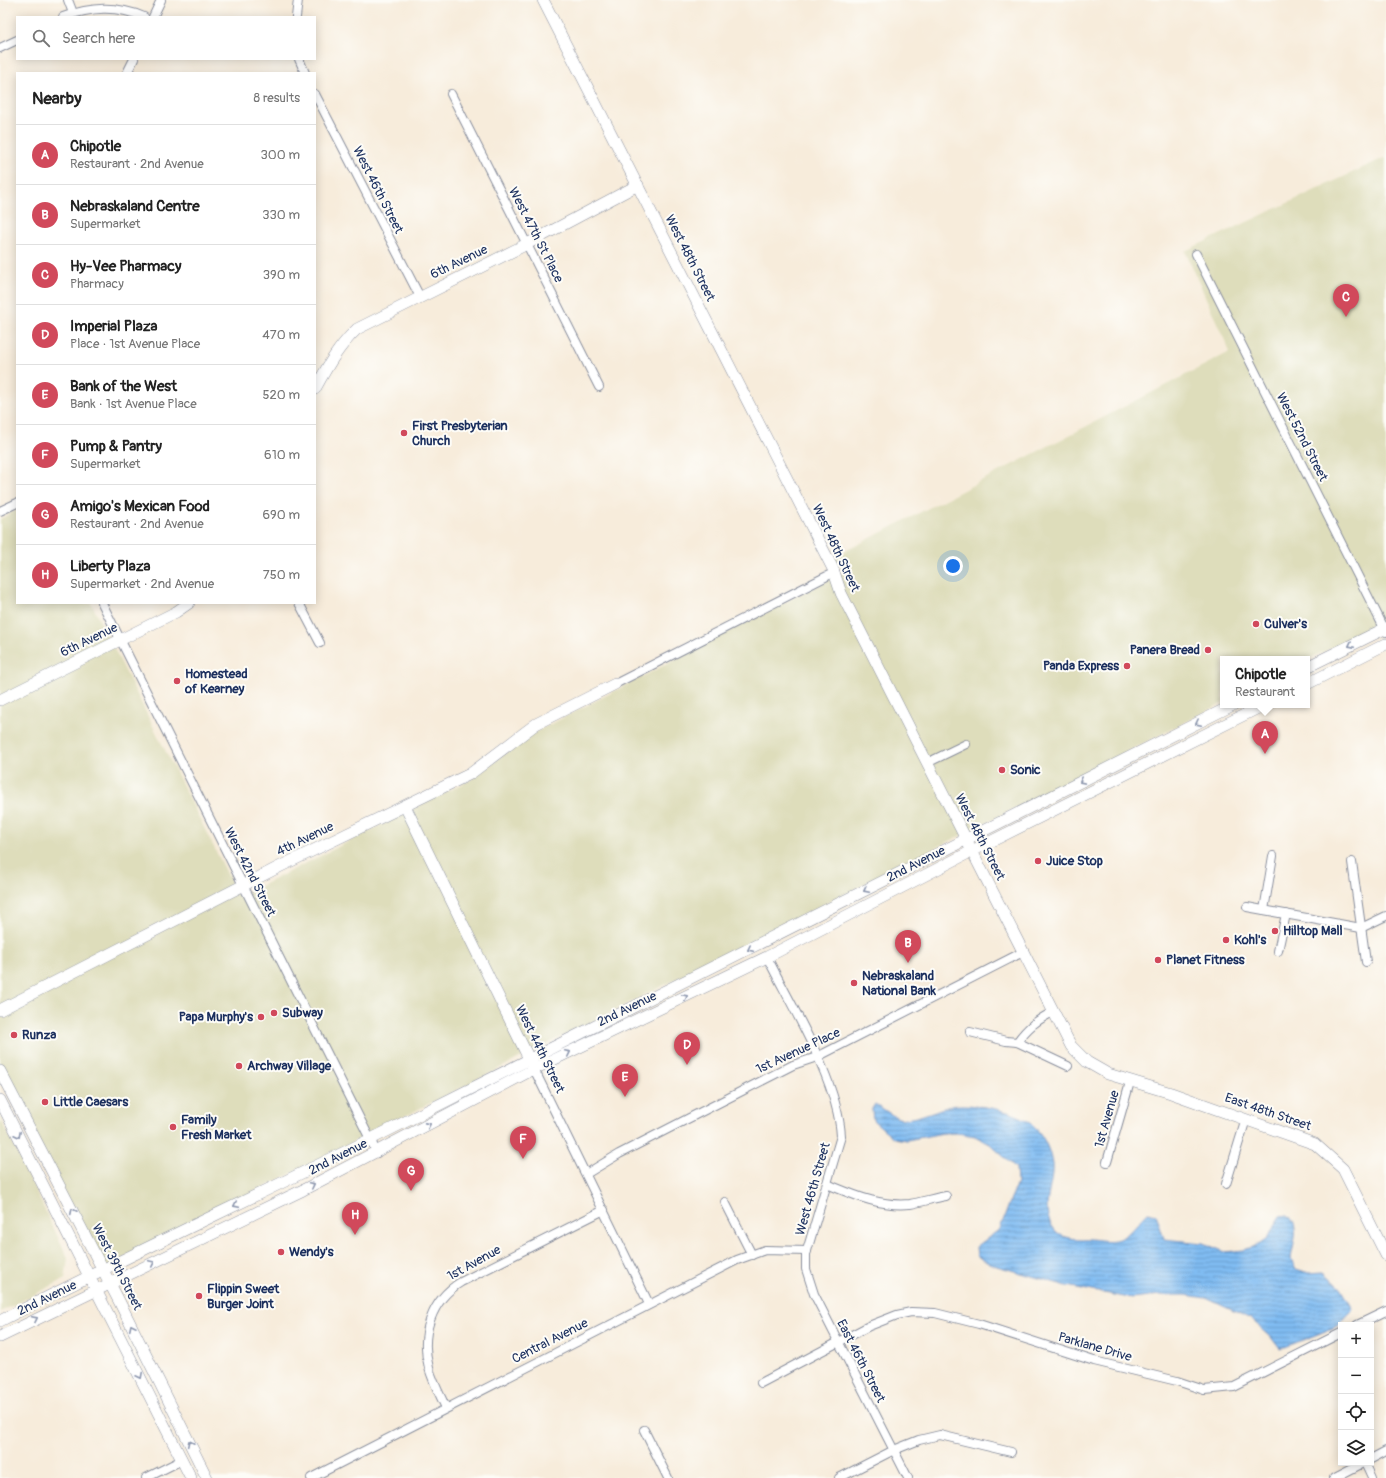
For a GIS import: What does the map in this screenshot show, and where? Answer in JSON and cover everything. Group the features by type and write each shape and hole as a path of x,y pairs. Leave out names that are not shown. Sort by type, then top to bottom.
{"main road":[{"name":"West 48th Street","path":"543,0 835,572 841,593 1071,1046 1087,1062 1108,1074 1130,1082"},
{"name":"6th Avenue","path":"316,387 334,356 345,341 357,329 527,244 638,185"},
{"name":"6th Avenue","path":"0,700 176,612 188,604"},
{"path":"1310,666 1385,629"},
{"path":"1310,682 1386,644"},
{"name":"4th Avenue","path":"0,1010 244,886 470,774 536,724 615,684"},
{"name":"2nd Avenue","path":"0,1336 377,1153 532,1065 966,840 1227,708"},
{"name":"2nd Avenue","path":"0,1321 102,1269 370,1140 767,957 972,851 1258,708"},
{"name":"West 44th Street","path":"405,806 532,1065"},
{"name":"West 39th Street","path":"0,1071 110,1283 207,1478"},
{"name":"East 48th Street","path":"1130,1082 1171,1093 1315,1144 1331,1156 1343,1169 1386,1255"},
{"path":"0,1100 191,1478"}],"street":[{"path":"68,0 72,14"},
{"path":"153,16 161,0"},
{"path":"296,16 298,0"},
{"path":"66,16 101,8 116,8 141,16"},
{"path":"0,48 16,40"},
{"path":"128,72 134,60"},
{"path":"299,60 304,72"},
{"name":"West 47th St Place","path":"451,94 599,387"},
{"name":"West 46th Street","path":"316,96 420,297"},
{"name":"West 52nd Street","path":"1196,254 1385,629"},
{"path":"0,511 16,503"},
{"path":"615,684 835,572"},
{"name":"West 42nd Street","path":"102,604 377,1153"},
{"path":"300,604 320,643"},
{"path":"927,763 966,744"},
{"path":"1264,910 1273,856"},
{"path":"1352,862 1366,962"},
{"path":"1247,907 1362,928 1386,916"},
{"path":"1278,951 1286,914"},
{"name":"1st Avenue Place","path":"586,1174 619,1154 793,1065 817,1058 1023,952"},
{"name":"West 46th Street","path":"767,957 817,1058 836,1103 840,1118 841,1136 807,1251"},
{"path":"1017,1042 1028,1027 1053,1012"},
{"path":"970,1032 1006,1041 1017,1042 1068,1066"},
{"name":"West 44th Street","path":"532,1065 604,1210 648,1304"},
{"name":"1st Avenue","path":"1107,1162 1130,1082"},
{"path":"1226,1184 1246,1119"},
{"path":"827,1184 860,1198 884,1204 910,1204 946,1196"},
{"path":"725,1202 752,1254"},
{"name":"1st Avenue","path":"446,1408 430,1369 426,1350 429,1321 433,1311 442,1298 461,1282 604,1210"},
{"name":"Central Avenue","path":"311,1478 648,1304 737,1260 765,1250 778,1249 807,1251"},
{"name":"East 46th Street","path":"807,1251 806,1269 814,1294 908,1478"},
{"name":"Parklane Drive","path":"761,1383 838,1342 897,1315 911,1312 935,1313 979,1324 1109,1365 1177,1381 1204,1390 1220,1390 1234,1387 1338,1335"},
{"path":"1364,1322 1386,1312"},
{"path":"644,1430 668,1478"},
{"path":"839,1478 894,1450 919,1440 940,1435 1011,1452"},
{"path":"1374,1457 1386,1451"},
{"path":"146,1478 182,1460"},
{"path":"1334,1478 1358,1466"},
{"path":"1366,1466 1372,1478"}],"shaded area":[{"path":"1386,157 1386,620 1310,658 1310,656 1220,656 1220,705 102,1269 0,1066 0,519 16,511 16,604 92,604 239,897 472,779 528,736 844,572 834,557 1230,352 1185,251"},
{"path":"0,1117 68,1258 65,1279 0,1312"}],"water":[{"path":"875,1104 895,1117 904,1119 917,1117 951,1106 970,1105 994,1109 1025,1119 1032,1124 1039,1133 1050,1153 1052,1172 1047,1211 1052,1226 1058,1233 1065,1237 1074,1239 1119,1239 1131,1231 1148,1212 1156,1214 1164,1239 1203,1243 1225,1252 1244,1250 1256,1246 1267,1238 1281,1216 1288,1215 1292,1220 1295,1230 1291,1259 1296,1269 1309,1273 1324,1272 1341,1288 1353,1309 1342,1322 1338,1322 1338,1326 1280,1349 1270,1336 1251,1319 1206,1298 1186,1295 1161,1295 1130,1298 1067,1286 990,1264 977,1256 976,1247 1000,1229 1017,1183 1016,1168 990,1144 975,1136 958,1133 943,1133 907,1140 894,1138 873,1120 872,1109"}],"place":[{"name":"Hy-Vee Pharmacy","path":"1346,317"},
{"name":"First Presbyterian Church","path":"404,433"},
{"name":"Culver's","path":"1256,624"},
{"name":"Panera Bread","path":"1208,650"},
{"name":"Panda Express","path":"1127,666"},
{"name":"Homestead of Kearney","path":"177,681"},
{"name":"Chipotle","path":"1265,754"},
{"name":"Sonic","path":"1002,770"},
{"name":"Juice Stop","path":"1038,861"},
{"name":"Hilltop Mall","path":"1275,931"},
{"name":"Kohl's","path":"1226,940"},
{"name":"Planet Fitness","path":"1158,960"},
{"name":"Nebraskaland Centre","path":"908,963"},
{"name":"Nebraskaland National Bank","path":"854,983"},
{"name":"Subway","path":"274,1013"},
{"name":"Papa Murphy's","path":"261,1017"},
{"name":"Runza","path":"14,1035"},
{"name":"Imperial Plaza","path":"687,1065"},
{"name":"Archway Village","path":"239,1066"},
{"name":"Bank of the West","path":"625,1097"},
{"name":"Little Caesars","path":"45,1102"},
{"name":"Family Fresh Market","path":"173,1127"},
{"name":"Pump & Pantry","path":"523,1159"},
{"name":"Amigo's Mexican Food","path":"411,1191"},
{"name":"Liberty Plaza","path":"355,1235"},
{"name":"Wendy's","path":"281,1252"},
{"name":"Flippin Sweet Burger Joint","path":"199,1296"}]}
